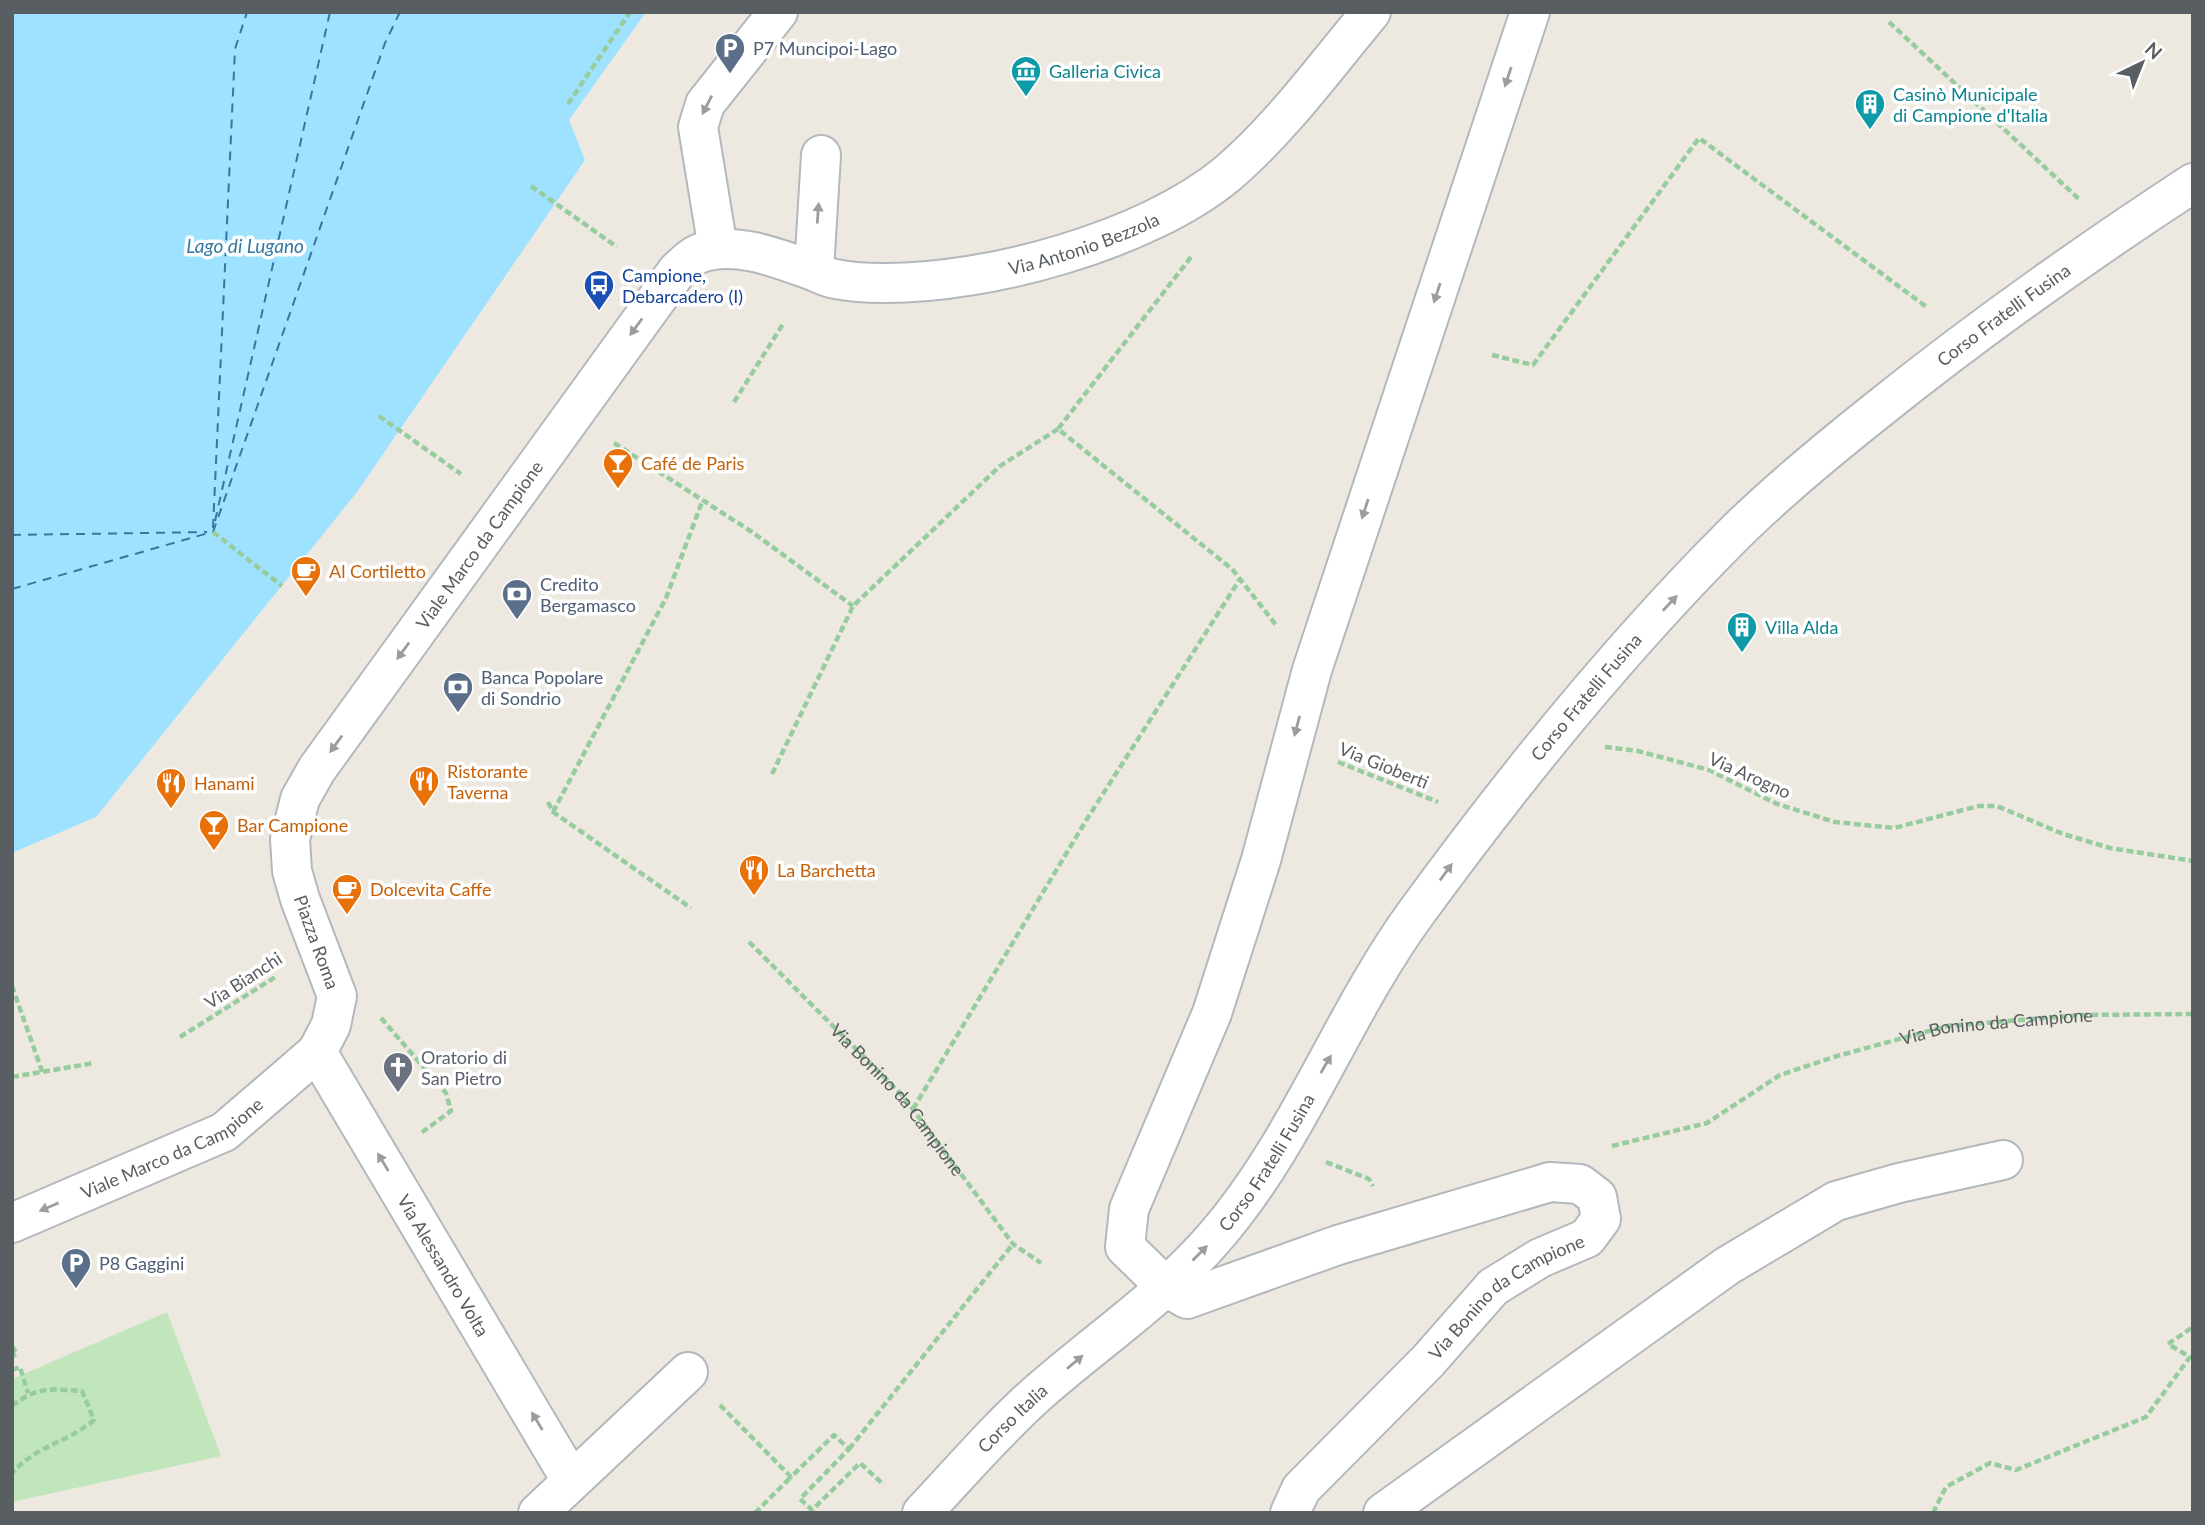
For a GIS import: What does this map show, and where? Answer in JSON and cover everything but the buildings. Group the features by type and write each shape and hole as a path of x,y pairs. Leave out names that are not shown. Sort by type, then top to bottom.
{"street":[{"path":"718,249 698,127 705,104 778,12"},
{"name":"Via Antonio Bezzola","path":"718,249 746,250 835,279 884,283 955,278 1018,267 1082,247 1175,207 1225,175 1264,138 1371,12"},
{"path":"1166,1287 1125,1247 1129,1209 1212,1013 1261,860 1312,670 1530,12"},
{"path":"814,271 821,155"},
{"name":"Corso Fratelli Fusina","path":"1113,1331 1166,1287 1230,1219 1280,1143 1405,928 1484,820 1601,678 1735,533 1826,452 1964,343 2116,234 2193,183"},
{"name":"Viale Marco da Campione","path":"292,871 290,839 300,799 317,769 677,271 696,255 718,249"},
{"name":"Piazza Roma","path":"292,871 337,996 331,1025 317,1052"},
{"name":"Viale Marco da Campione","path":"12,1223 224,1132 248,1115 317,1052"},
{"name":"Via Alessandro Volta","path":"317,1052 571,1480"},
{"path":"1382,1513 1727,1266 1836,1201 1899,1183 2003,1160"},
{"name":"Via Bonino da Campione","path":"1166,1287 1187,1298 1338,1245 1550,1182 1580,1184 1597,1196 1601,1219 1587,1238 1540,1258 1493,1287 1428,1361 1301,1489 1290,1513"},
{"name":"Corso Italia","path":"922,1513 1036,1395 1113,1331"},
{"path":"538,1513 688,1372"}],"path":[{"path":"568,103 630,12"},
{"path":"1889,22 2116,234"},
{"path":"1492,355 1533,365 1699,138 1931,310 1964,343"},
{"path":"531,186 617,247"},
{"path":"772,774 853,606 1000,466 1058,429 1201,244 1175,207"},
{"path":"734,402 783,324"},
{"path":"573,415 702,502 752,532 853,606"},
{"path":"379,416 461,474"},
{"path":"1058,429 1232,569 1312,670"},
{"path":"553,811 666,598 702,502"},
{"path":"213,532 282,586"},
{"path":"913,1109 1087,819 1240,579"},
{"name":"Via Arogno","path":"1538,753 1584,745 1638,751 1709,770 1777,804 1835,822 1894,828 1979,806 1997,806 2063,834 2110,848 2193,861"},
{"name":"Via Gioberti","path":"1337,762 1484,820"},
{"path":"548,802 553,811 691,908"},
{"name":"Via Bonino da Campione","path":"749,942 913,1109 1013,1244 1041,1263"},
{"name":"Via Bianchi","path":"180,1037 321,947"},
{"path":"12,986 43,1074"},
{"name":"Via Bonino da Campione","path":"1602,1148 1707,1123 1780,1075 1837,1056 1947,1026 2081,1014 2193,1014"},
{"path":"12,1077 43,1074 94,1063"},
{"path":"1280,1143 1369,1179 1375,1188"},
{"path":"860,1463 812,1510 800,1499 849,1449 1013,1244"},
{"path":"1933,1513 1946,1487 1990,1463 2016,1470 2146,1417 2190,1357 2168,1344 2193,1327"},
{"path":"12,1346 17,1354 12,1356"},
{"path":"12,1370 20,1367 28,1393"},
{"path":"688,1372 791,1478"},
{"path":"12,1406 28,1393 52,1389 82,1391 94,1420 78,1434 41,1447 12,1473"},
{"path":"755,1513 834,1435 849,1449"}],"green space":[{"path":"167,1312 221,1456 12,1502 12,1379"}],"water":[{"name":"Lago di Lugano","path":"12,12 646,12 569,120 585,160 357,492 96,817 12,853"}],"ferry route":[{"path":"213,528 235,49 247,12"},
{"path":"215,521 330,12"},
{"path":"213,532 385,43 400,12"},
{"path":"12,535 207,532"},
{"path":"12,589 212,532"}],"place":[{"name":"P7 Muncipoi-Lago","path":"730,75"},
{"name":"Galleria Civica","path":"1026,98"},
{"name":"Casinò Municipale di Campione d'Italia","path":"1870,131"},
{"name":"Campione, Debarcadero (I)","path":"599,312"},
{"name":"Café de Paris","path":"618,490"},
{"name":"Al Cortiletto","path":"306,598"},
{"name":"Credito Bergamasco","path":"517,621"},
{"name":"Villa Alda","path":"1742,654"},
{"name":"Banca Popolare di Sondrio","path":"458,714"},
{"name":"Ristorante Taverna","path":"424,808"},
{"name":"Hanami","path":"171,810"},
{"name":"Bar Campione","path":"214,852"},
{"name":"La Barchetta","path":"754,897"},
{"name":"Dolcevita Caffe","path":"347,916"},
{"name":"Oratorio di San Pietro","path":"398,1094"},
{"name":"P8 Gaggini","path":"76,1290"}]}
